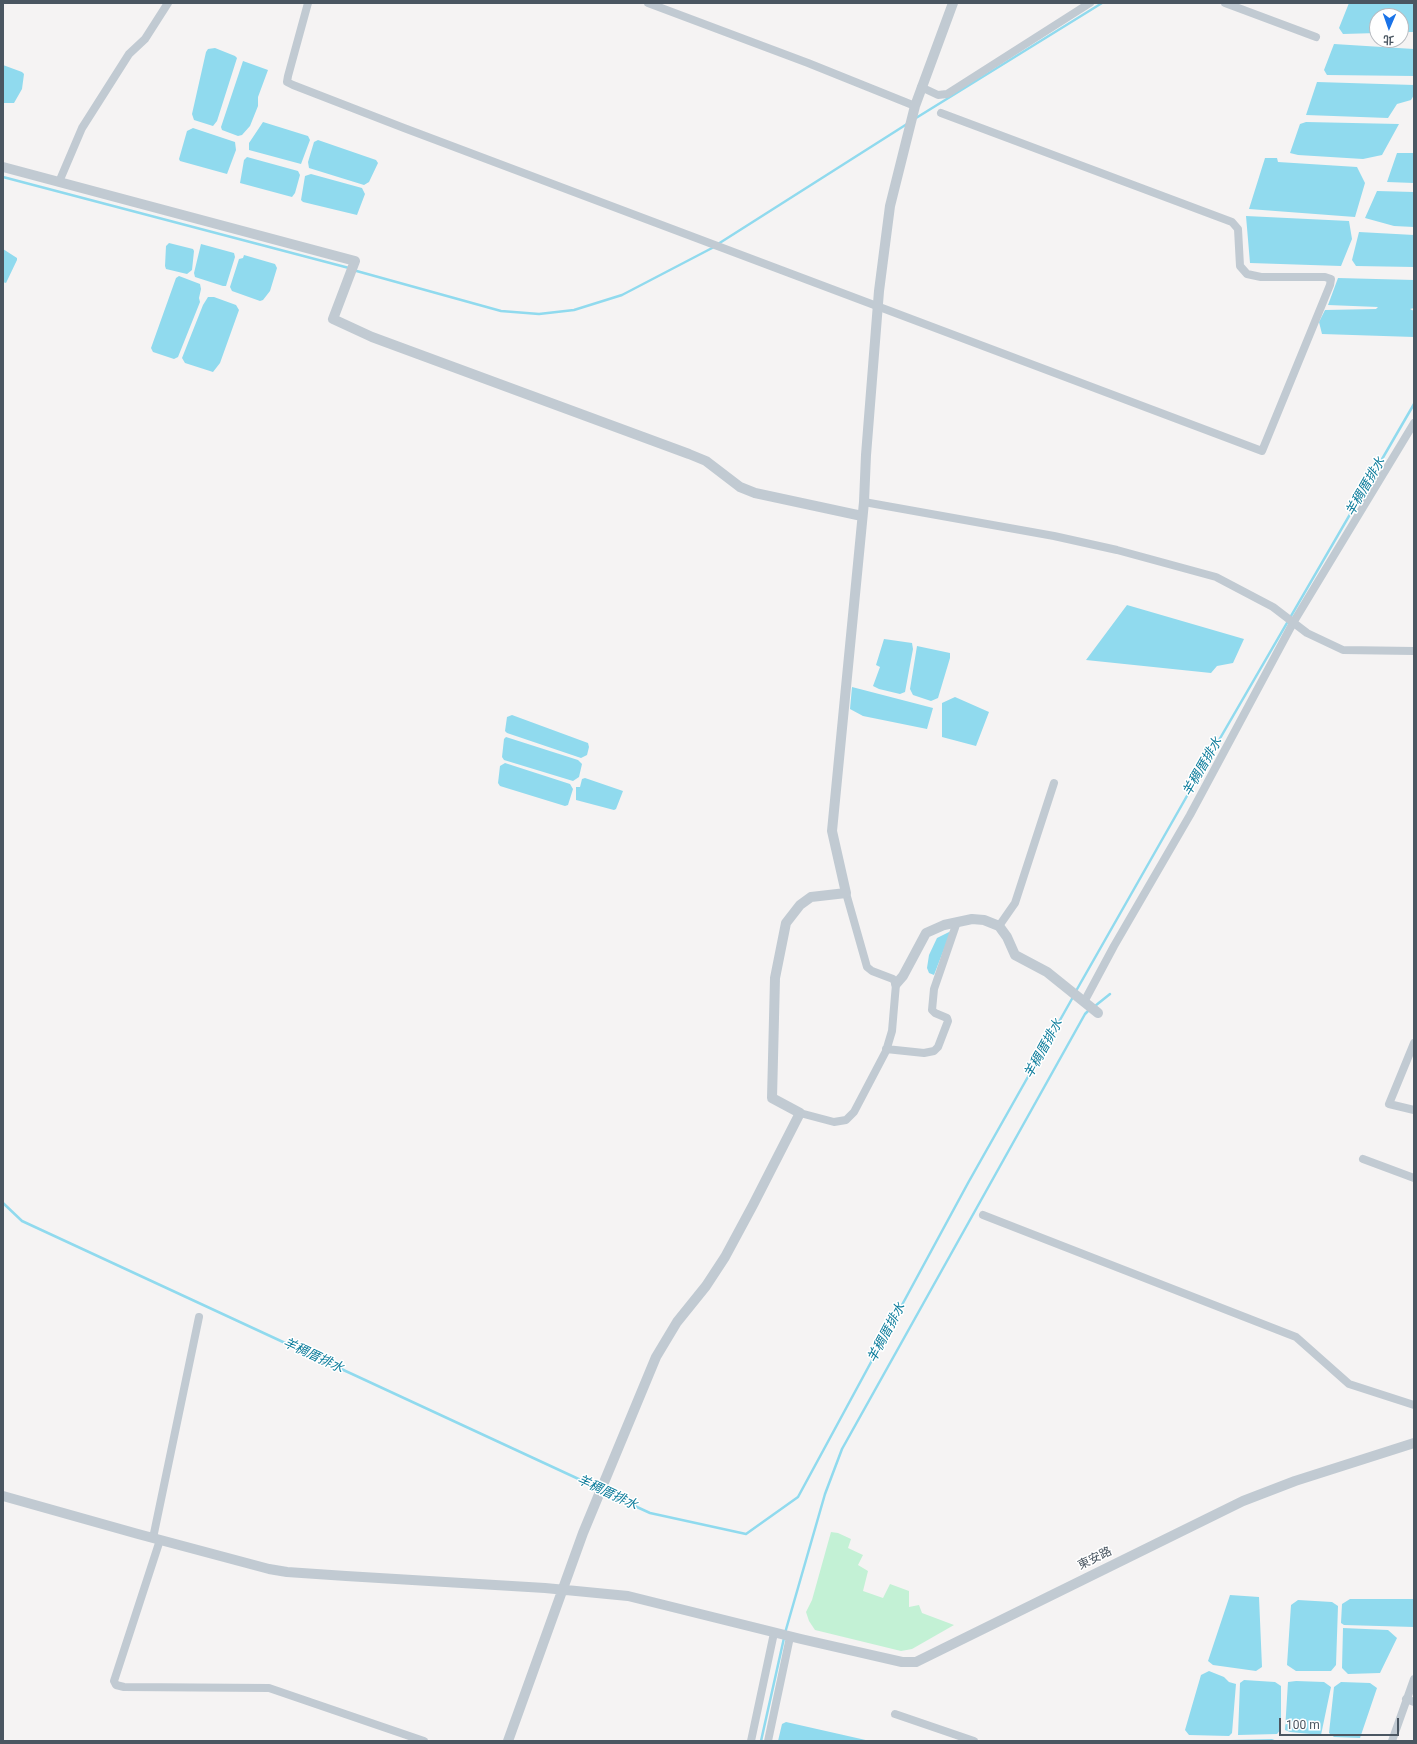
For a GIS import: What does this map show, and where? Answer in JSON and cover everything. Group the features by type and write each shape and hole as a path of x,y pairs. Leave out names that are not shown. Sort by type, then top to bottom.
{"street":[{"path":"59,182 82,128 129,54 145,39 168,3"},
{"path":"308,3 288,76 287,82 293,85 720,248 1262,451 1330,285 1331,279 1325,277 1261,277 1247,274 1240,266 1238,228 1232,222 940,113"},
{"path":"648,3 808,63 914,110"},
{"path":"896,984 893,980 872,971 867,967 846,893 832,831 864,502 866,455 878,307 890,206 921,86 953,3"},
{"path":"921,86 938,95 947,94 1090,3"},
{"path":"1225,3 1316,37"},
{"path":"3,167 355,261 333,319 380,339 689,454 706,462 740,487 755,493 862,516"},
{"path":"1084,1002 1114,946 1190,815 1292,621 1414,423"},
{"path":"864,502 1054,536 1117,550 1216,577 1276,610 1307,633 1343,650 1414,651"},
{"path":"999,926 1015,903 1054,783"},
{"path":"846,893 811,897 800,905 786,923 775,978 772,1098 800,1113 834,1122 846,1120 854,1112 886,1049 892,1031 896,984 903,976 926,933 944,925 972,920 984,920 999,926 1007,937 1014,955 1047,972 1098,1013"},
{"path":"886,1049 924,1053 934,1052 938,1047 948,1021 947,1018 935,1013 932,1010 934,989 957,922"},
{"path":"1414,1043 1388,1104 1414,1110"},
{"path":"508,1741 583,1533 656,1357 677,1322 706,1286 725,1257 754,1205 800,1113"},
{"path":"1363,1158 1414,1178"},
{"path":"983,1215 1296,1337 1349,1384 1414,1405"},
{"path":"199,1317 157,1539 114,1681 116,1685 124,1687 269,1688 424,1741"},
{"name":"東安路","path":"3,1496 269,1569 287,1572 545,1588 563,1591 628,1596 782,1635 902,1662 916,1662 1243,1501 1295,1482 1414,1443"},
{"path":"751,1741 782,1635"},
{"path":"768,1741 782,1635"},
{"path":"1392,1741 1410,1701 1414,1679"},
{"path":"896,1714 974,1741"}],"green space":[{"path":"831,1532 838,1533 851,1539 848,1548 863,1555 858,1565 868,1571 863,1591 883,1598 890,1584 909,1591 909,1607 919,1605 922,1613 954,1625 912,1649 901,1651 815,1630 809,1621 806,1612 812,1600"}],"water":[{"path":"1349,3 1414,3 1414,32 1409,32 1409,8 1369,8 1369,33 1343,34 1339,28"},
{"path":"1334,44 1369,46 1369,48 1414,49 1414,76 1327,75 1324,70"},
{"path":"215,48 237,58 217,121 213,126 194,120 192,114 206,52 208,49"},
{"path":"243,61 268,70 258,97 258,106 250,126 242,135 238,136 222,130 221,127"},
{"path":"3,65 24,74 22,89 14,103 3,103"},
{"path":"1317,82 1414,85 1414,95 1411,100 1397,104 1388,118 1306,115"},
{"path":"263,122 308,136 310,140 301,164 249,150 249,143"},
{"path":"1306,122 1399,124 1382,155 1363,159 1298,155 1290,153 1300,124"},
{"path":"193,128 235,142 236,150 227,174 180,161 179,159 187,131"},
{"path":"318,140 376,160 378,163 369,182 364,185 309,168 308,162 314,142"},
{"path":"1397,153 1414,153 1414,183 1387,182"},
{"path":"247,157 298,171 300,175 295,193 292,197 240,183 244,160"},
{"path":"1265,158 1277,158 1278,162 1357,167 1365,183 1355,217 1249,209"},
{"path":"311,174 362,188 365,194 357,215 303,202 301,200 305,176"},
{"path":"1377,191 1414,192 1414,227 1394,226 1365,218"},
{"path":"1246,216 1349,221 1352,239 1341,266 1250,263"},
{"path":"1359,232 1414,235 1414,267 1356,266 1352,260"},
{"path":"169,243 193,249 192,270 187,274 166,269 166,246"},
{"path":"201,244 234,253 235,257 226,286 195,277 194,273"},
{"path":"3,249 17,258 6,283 3,282"},
{"path":"244,255 275,264 277,268 270,291 263,300 260,301 232,291 230,287 239,259 243,258"},
{"path":"179,276 200,284 201,289 199,298 200,302 178,357 174,359 153,352 151,348 176,278"},
{"path":"1338,278 1414,280 1414,308 1410,309 1414,311 1414,337 1322,334 1319,322 1325,310 1376,309 1378,307 1328,305"},
{"path":"208,297 214,297 236,305 239,310 220,363 213,372 185,363 182,358 203,305"},
{"path":"1127,605 1244,639 1233,663 1217,666 1211,673 1086,660"},
{"path":"884,639 912,643 913,649 905,692 900,694 873,686 880,667 876,665"},
{"path":"917,646 950,653 950,658 938,698 931,701 913,695 910,689"},
{"path":"852,687 933,708 927,729 863,716 850,709"},
{"path":"955,697 989,712 976,746 942,737 942,703"},
{"path":"512,715 588,743 589,747 587,755 581,758 507,733 505,731 507,717"},
{"path":"506,737 578,760 582,764 579,777 573,781 504,760 502,757 504,739"},
{"path":"505,763 570,784 573,789 568,805 565,806 500,786 498,783 500,766"},
{"path":"585,778 623,791 616,809 614,810 576,800 576,787 580,787 582,779"},
{"path":"951,931 934,975 929,973 927,968 929,955 937,938"},
{"path":"1230,1595 1259,1597 1262,1667 1256,1671 1213,1665 1208,1661"},
{"path":"1350,1599 1414,1599 1414,1627 1344,1625 1341,1623 1342,1604"},
{"path":"1298,1600 1332,1602 1338,1606 1336,1665 1331,1671 1296,1671 1287,1665 1291,1605"},
{"path":"1343,1628 1388,1630 1397,1638 1380,1673 1348,1674 1342,1668"},
{"path":"1209,1671 1224,1677 1229,1682 1236,1684 1232,1733 1229,1736 1189,1735 1185,1730 1201,1675"},
{"path":"1244,1680 1275,1682 1281,1686 1281,1729 1277,1734 1238,1735 1240,1683"},
{"path":"1288,1682 1324,1682 1331,1687 1321,1735 1290,1732 1285,1730"},
{"path":"1341,1682 1370,1683 1377,1688 1360,1738 1334,1737 1329,1733 1334,1687"},
{"path":"786,1722 870,1741 778,1741 782,1724"},
{"path":"1272,1739 1277,1741 1186,1741"}],"waterway":[{"path":"916,118 1102,3"},
{"path":"718,244 907,124"},
{"path":"3,177 349,268"},
{"path":"353,270 501,311 539,314 574,310 622,295 714,247"},
{"name":"羊稠厝排水","path":"1076,991 1204,766 1414,404"},
{"path":"1095,1006 1110,994"},
{"name":"羊稠厝排水","path":"602,1491 650,1513 746,1534 798,1497 968,1183 1073,997"},
{"path":"785,1633 825,1494 842,1449 1085,1014 1089,1010"},
{"name":"羊稠厝排水","path":"3,1203 22,1221 598,1488"},
{"path":"761,1741 784,1638"}]}
